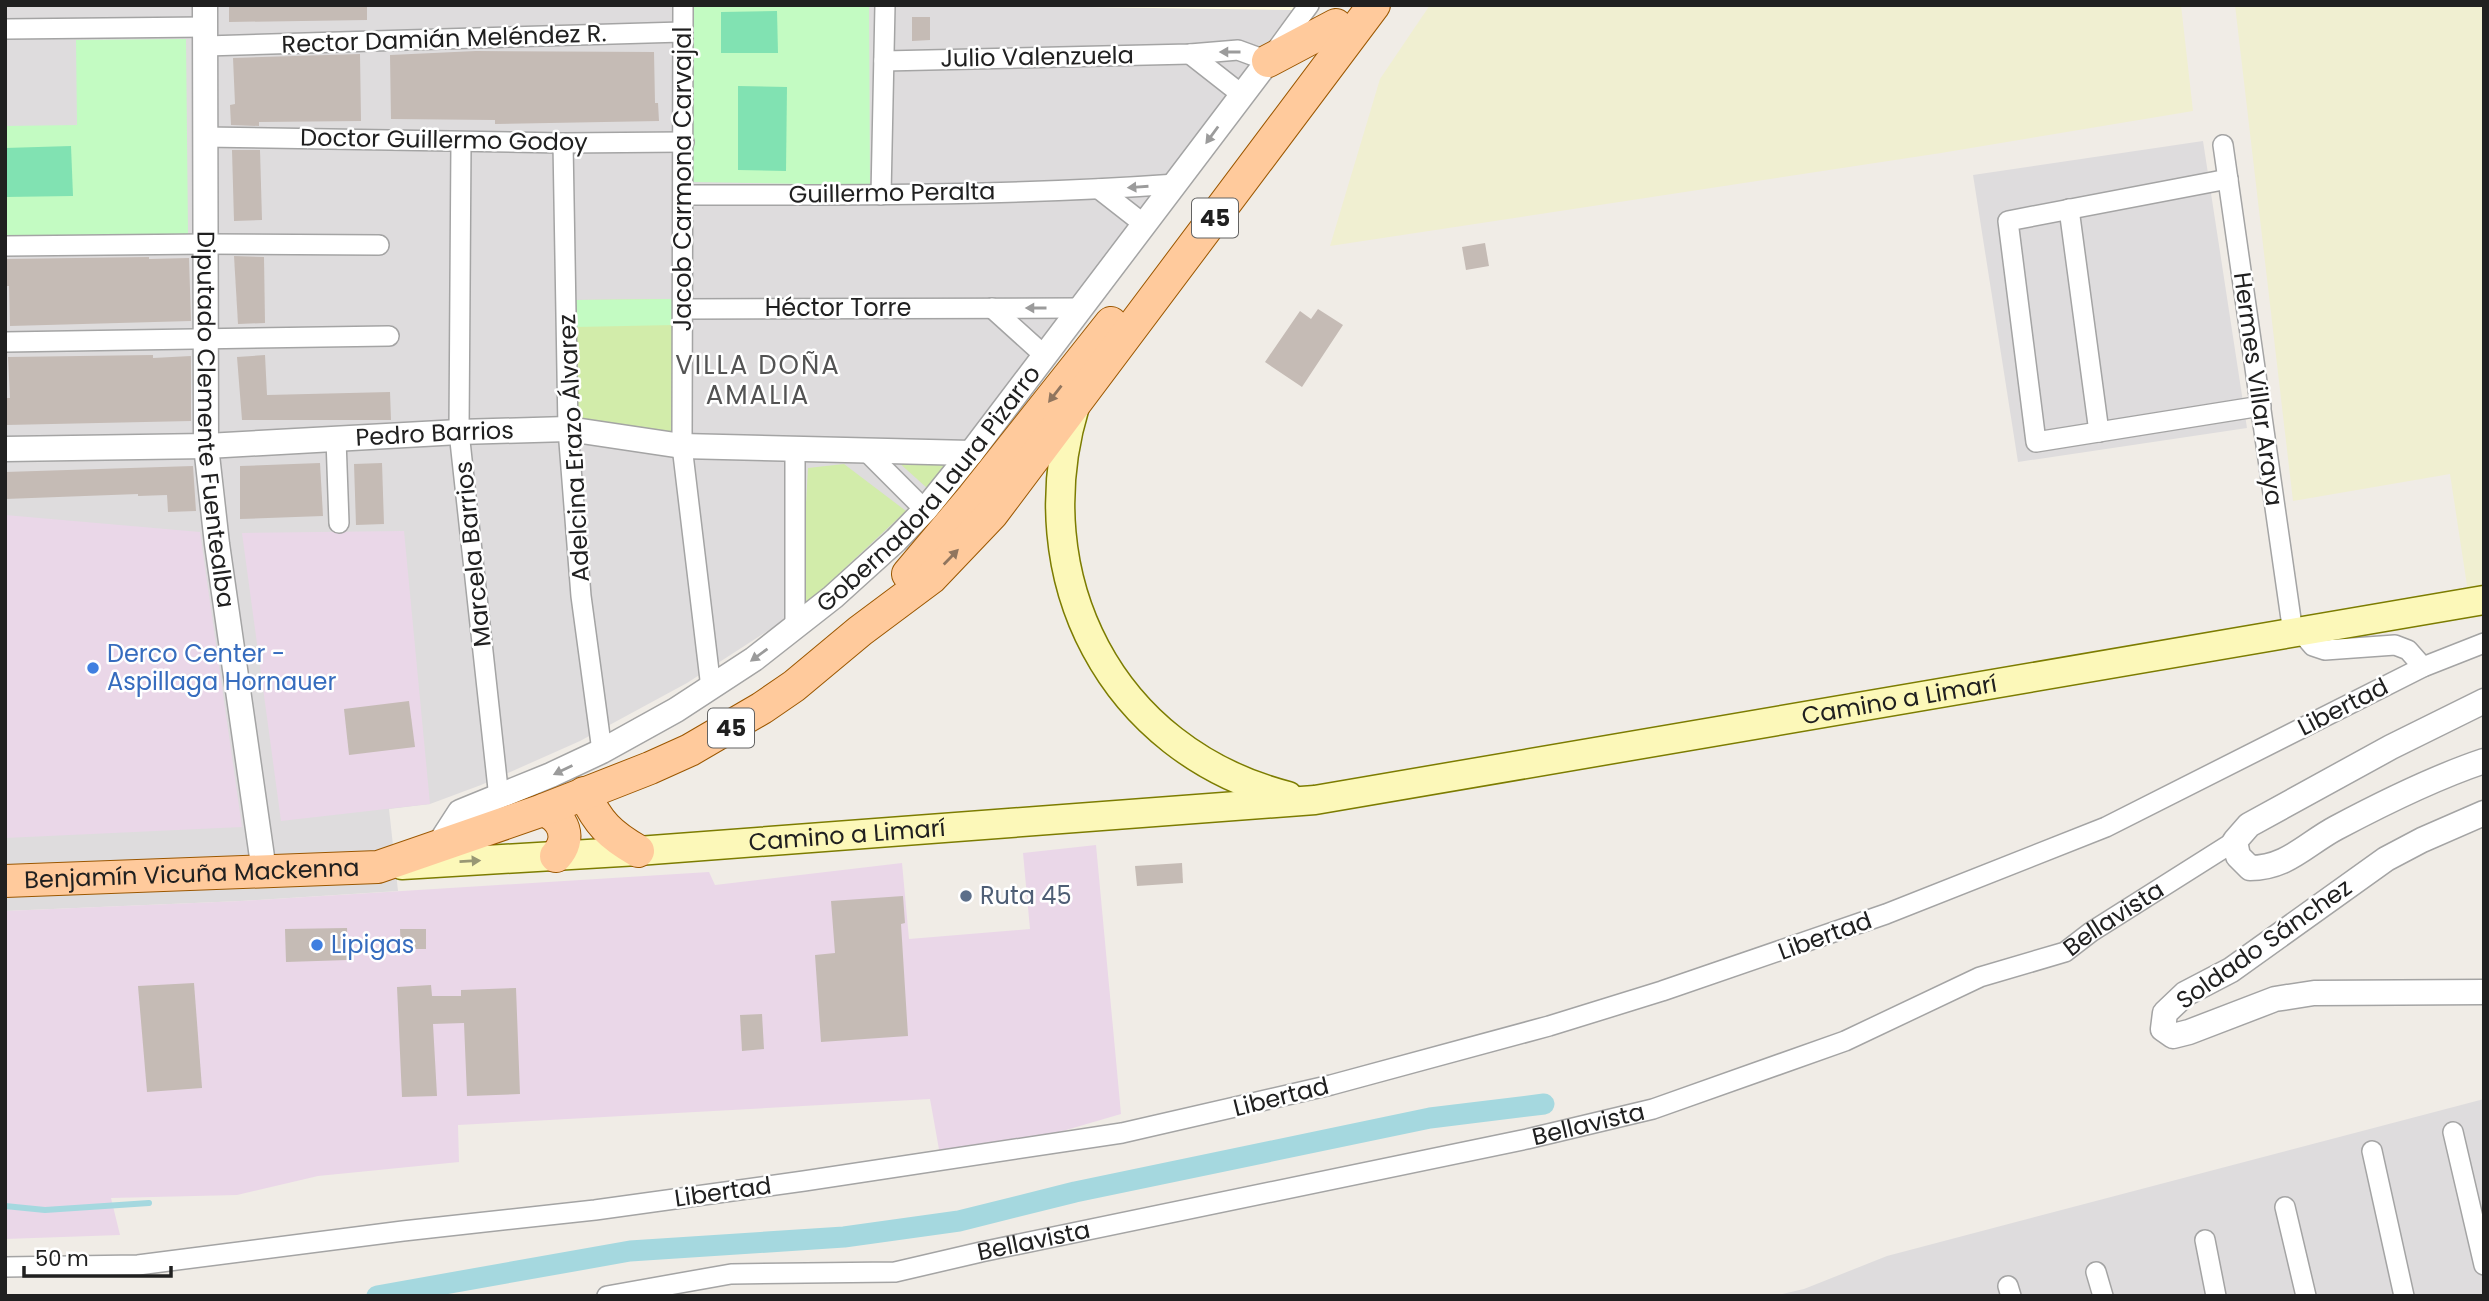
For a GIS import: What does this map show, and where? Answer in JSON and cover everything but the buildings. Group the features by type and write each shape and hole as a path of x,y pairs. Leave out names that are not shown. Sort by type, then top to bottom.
{"main road":[{"name":"Gobernadora Laura Pizarro","path":"378,867 543,810 650,768 728,729 794,686 860,631 931,578 992,514 1374,5"},
{"path":"1268,61 1343,15"},
{"name":"Gobernadora Laura Pizarro","path":"860,631 973,496 1128,302 1343,15"},
{"path":"1075,406 1128,302"},
{"name":"Camino a Limarí","path":"1075,406 1063,455 1059,515 1064,555 1076,604 1103,660 1139,710 1161,731 1211,768 1265,790 1315,800"},
{"name":"Camino a Limarí","path":"378,867 638,851 1315,800 2484,600"},
{"path":"1202,810 1211,768"},
{"path":"584,793 605,828 617,839 638,851"},
{"path":"543,810 559,820 565,831 564,845 556,856"},
{"name":"Benjamín Vicuña Mackenna","path":"5,881 378,867"}],"street":[{"name":"Jacob Carmona Carvajal","path":"683,5 682,446 711,688"},
{"path":"881,195 885,5"},
{"name":"Gobernadora Laura Pizarro","path":"438,846 460,812 499,798 602,751 711,688 795,628 865,569 925,510 971,453 1309,5"},
{"name":"Rector Damián Meléndez R.","path":"5,29 206,26 682,32"},
{"name":"Diputado Clemente Fuentealba","path":"206,26 206,446 217,544 264,871"},
{"name":"Julio Valenzuela","path":"884,61 1190,54 1238,50 1268,61"},
{"path":"1190,54 1241,94"},
{"name":"Doctor Guillermo Godoy","path":"204,137 461,142 684,142"},
{"name":"Marcela Barrios","path":"461,142 459,432 499,798"},
{"name":"Adelcina Erazo Álvarez","path":"563,143 568,429 581,596 602,751"},
{"name":"Hermes Villar Araya","path":"2223,145 2297,633"},
{"path":"2228,179 2008,221 2036,442 2261,406"},
{"name":"Guillermo Peralta","path":"684,195 881,195 1100,189 1176,184"},
{"path":"1100,189 1145,225"},
{"path":"2069,209 2099,432"},
{"path":"5,246 379,245"},
{"path":"992,308 1045,356"},
{"name":"Héctor Torre","path":"683,309 1081,308"},
{"path":"5,342 389,336"},
{"name":"Pedro Barrios","path":"5,449 206,446 459,432 568,429 682,446 971,453"},
{"path":"336,439 340,523"},
{"path":"795,449 795,628"},
{"path":"865,450 925,510"},
{"path":"2297,633 2314,646 2325,650 2395,645 2408,650 2423,667"},
{"name":"Libertad","path":"5,1267 138,1265 634,1205 1122,1133 1331,1085 1549,1026 1662,991 1922,900 2106,827 2423,667 2484,643"},
{"name":"Bellavista","path":"607,1296 731,1274 895,1272 1527,1139 1653,1109 1845,1041 1980,977 2065,952 2091,932 2235,841 2249,825 2391,747 2484,701"},
{"path":"2235,841 2238,856 2244,863 2250,867 2267,868 2284,862 2334,829 2463,768 2484,761"},
{"name":"Soldado Sánchez","path":"2484,813 2386,859 2231,970 2185,994 2165,1013 2163,1029 2173,1035 2189,1032 2275,999 2314,993 2484,992"},
{"path":"2453,1132 2484,1265"},
{"path":"2372,1151 2404,1296"},
{"path":"2285,1207 2306,1296"},
{"path":"2204,1240 2216,1296"},
{"path":"2096,1272 2103,1296"}],"shaded area":[{"path":"5,5 1296,5 953,459 890,528 800,610 687,683 580,741 481,785 430,804 389,809 398,891 5,911"},
{"path":"944,5 1296,5 1293,10"},
{"path":"2203,141 2247,428 2018,462 1973,175"},
{"path":"5,515 200,532 242,827 5,838"},
{"path":"404,531 430,804 281,821 242,533"},
{"path":"1096,845 1121,1114 1025,1142 940,1155 930,1099 458,1125 459,1162 318,1176 237,1195 111,1198 120,1235 5,1239 5,911 241,901 709,872 715,885 902,863 909,939 1030,929 1023,853"},
{"path":"2484,1099 2484,1296 1774,1296 1804,1289 1887,1256"}],"green space":[{"path":"692,5 869,5 870,185 693,182"},
{"path":"1430,5 2181,5 2193,111 1941,153 1330,246 1380,79"},
{"path":"2235,5 2484,5 2484,590 2468,592 2450,474 2293,501"},
{"path":"777,11 778,53 721,53 721,12"},
{"path":"186,39 188,234 5,236 5,126 77,125 76,40"},
{"path":"738,86 787,87 786,171 738,170"},
{"path":"71,146 73,196 5,197 5,148"},
{"path":"674,299 674,435 578,422 576,300"},
{"path":"674,299 674,325 576,327 576,300"},
{"path":"953,459 927,488 896,460"},
{"path":"844,464 906,511 800,610 808,468"}],"waterway":[{"path":"377,1296 630,1251 844,1237 959,1221 1075,1192 1430,1118 1544,1104"},
{"path":"5,1206 45,1210 149,1203"}],"place":[{"name":"Derco Center - Aspillaga Hornauer","path":"93,668"},
{"name":"Ruta 45","path":"966,896"},
{"name":"Lipigas","path":"317,945"}],"district":[{"name":"VILLA DOÑA AMALIA","path":"758,380"}]}
